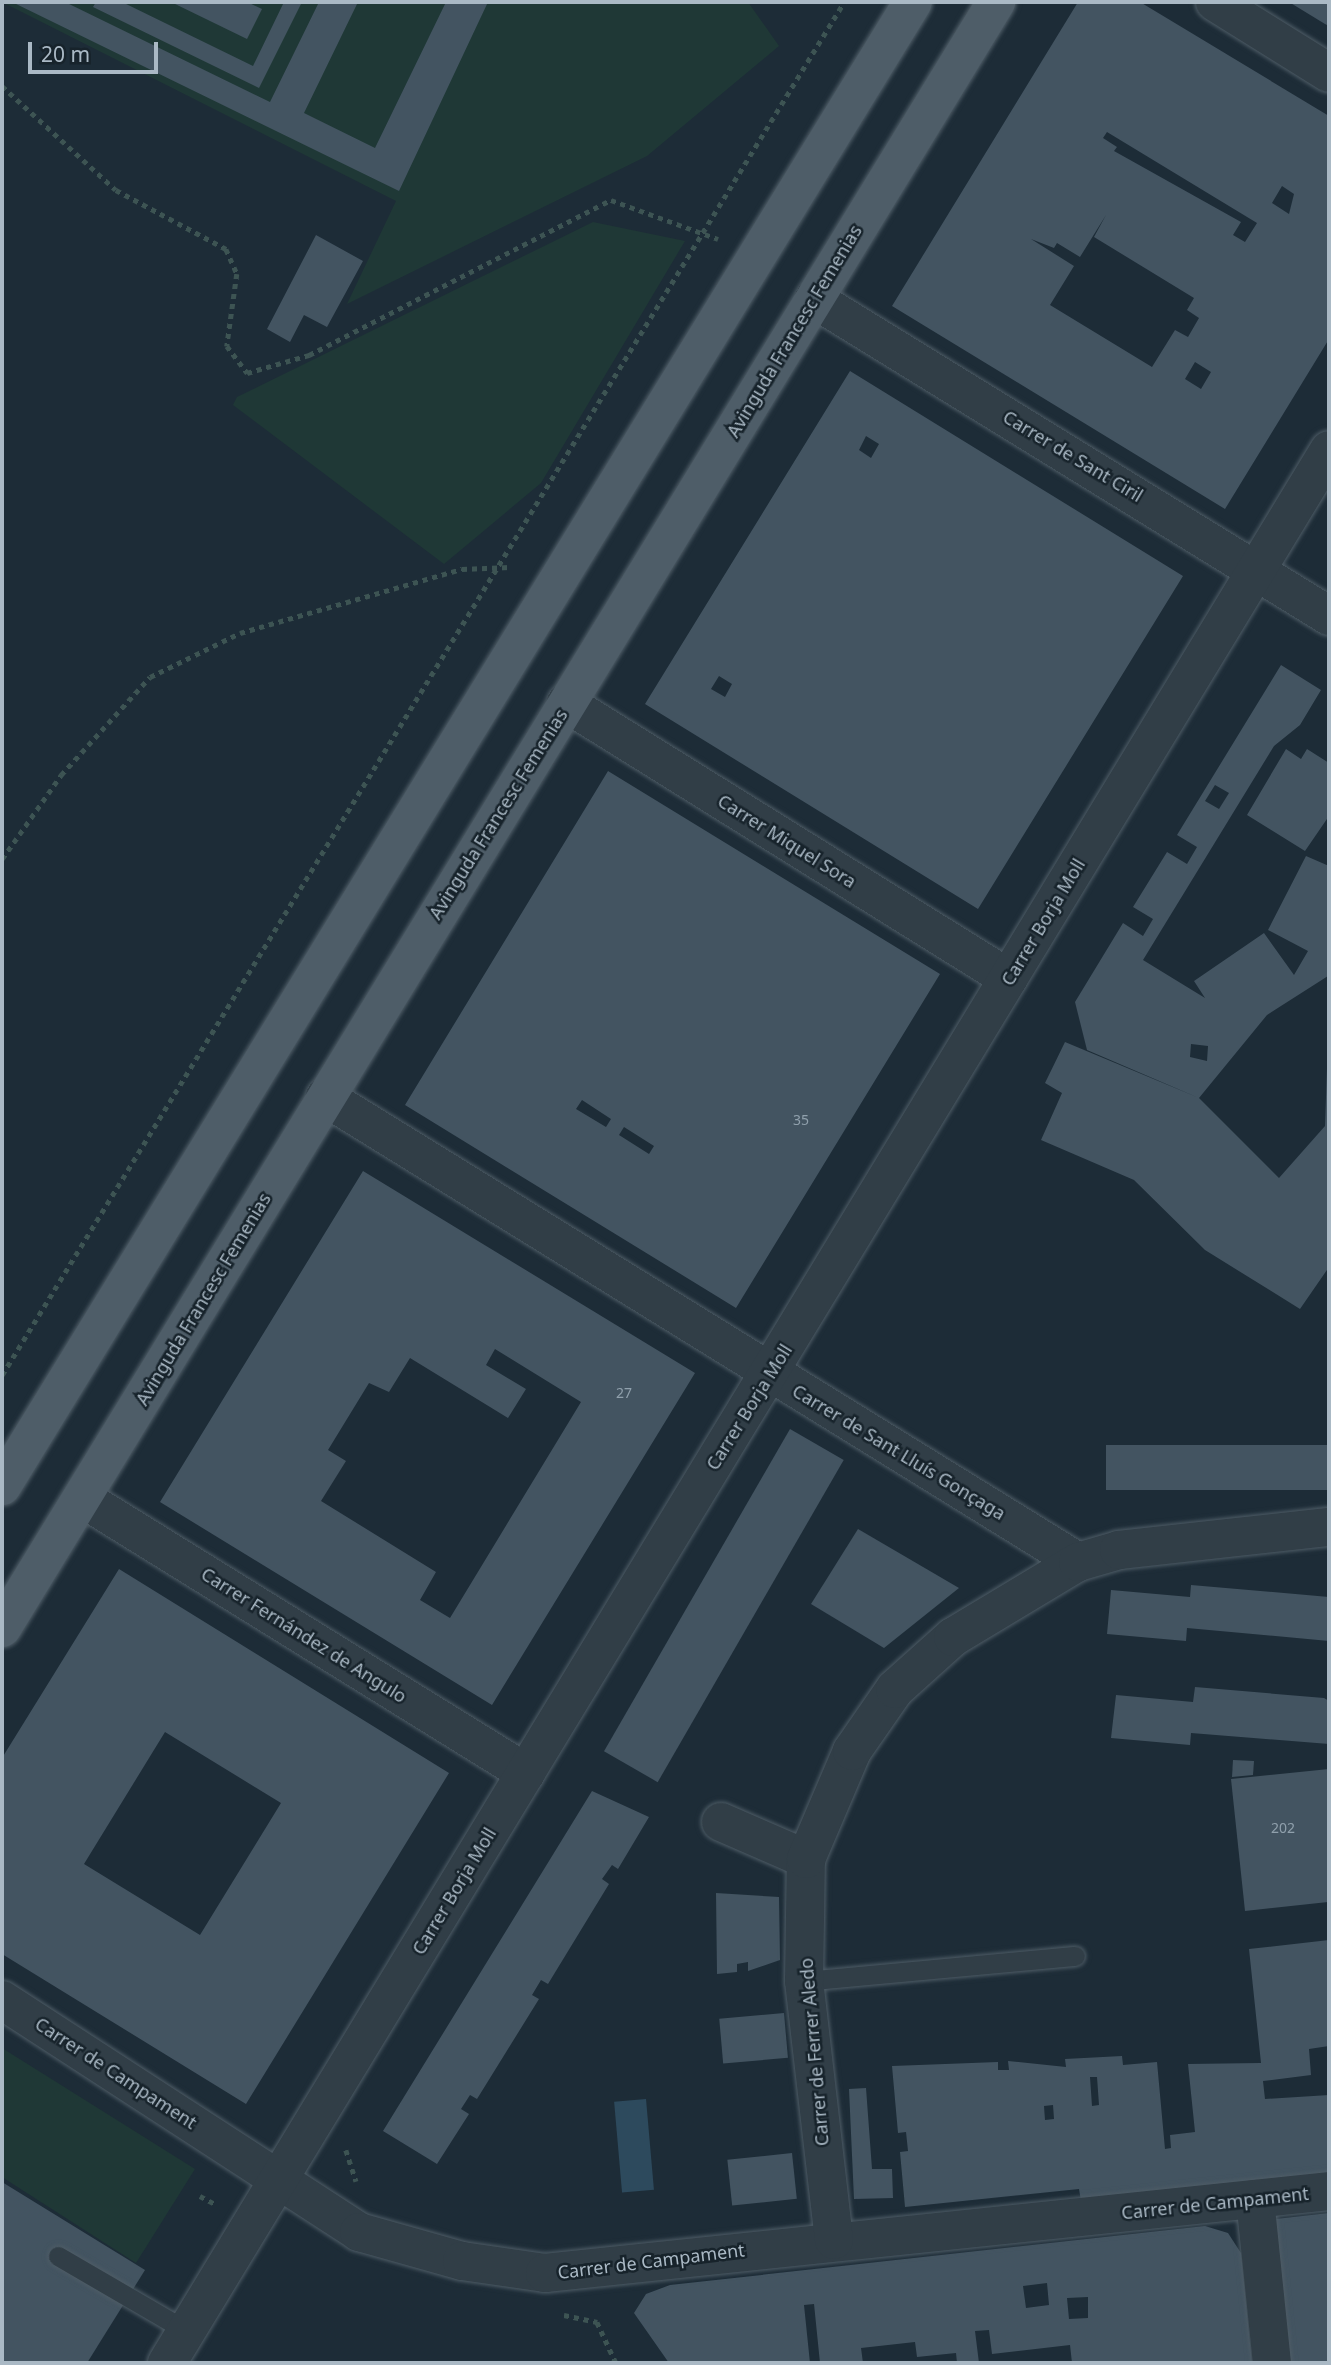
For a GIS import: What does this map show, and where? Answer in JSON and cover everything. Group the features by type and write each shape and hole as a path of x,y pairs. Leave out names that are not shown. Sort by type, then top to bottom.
{"main road":[{"path":"2,1486 913,2"},
{"name":"Avinguda Francesc Femenias","path":"2,1628 996,2"}],"street":[{"path":"1214,2 1329,73"},
{"name":"Carrer de Sant Ciril","path":"814,299 1258,569 1329,616"},
{"name":"Carrer Borja Moll","path":"167,2363 771,1374 1329,450"},
{"name":"Carrer Miquel Sora","path":"566,703 1008,978"},
{"name":"Carrer de Sant Lluís Gonçaga","path":"325,1097 1078,1562"},
{"name":"Carrer Fernández de Angulo","path":"82,1498 526,1773"},
{"path":"1078,1562 1119,1549 1329,1527"},
{"name":"Carrer de Ferrer Aledo","path":"834,2240 804,1980 806,1859 852,1751 895,1689 953,1637 1078,1562"},
{"path":"721,1822 806,1859"},
{"name":"Carrer de Campament","path":"2,2000 359,2232 462,2261 545,2273 834,2240 1329,2191"},
{"path":"1255,2199 1272,2363"}],"lane":[{"path":"804,1980 1075,1955"},
{"path":"58,2256 187,2331"}],"path":[{"path":"2,1375 844,2"},
{"path":"2,86 116,190 226,249 237,275 227,346 247,373 309,355 611,200 702,233 756,258"},
{"path":"2,859 61,775 150,677 240,633 462,569 511,567"},
{"path":"552,2312 597,2322 616,2363"}],"green space":[{"path":"2,2 748,2 779,46 647,156 347,304 396,201"},
{"path":"593,222 685,241 541,483 444,564 233,405 237,397"},
{"path":"2,2048 195,2169 136,2263 2,2177"}],"water":[{"path":"646,2099 654,2190 622,2192 614,2102"}],"building":[{"path":"12,2 65,2 270,102 319,2 358,2 304,113 375,148 446,2 488,2 399,191"},
{"path":"96,2 122,2 253,66 284,2 302,2 259,88 93,7"},
{"path":"171,2 247,2 262,9 247,39"},
{"path":"1078,2 1140,2 1329,116 1329,339 1225,509 892,306","holes":["1107,132 1257,223 1245,242 1233,235 1241,222 1114,151 1117,147 1103,138","1282,186 1294,194 1289,214 1272,203","1106,215 1094,237 1194,298 1187,310 1199,318 1188,337 1175,330 1152,367 1050,305 1074,266 1031,239 1054,248 1057,243 1080,257","1195,362 1211,372 1201,389 1185,379"]},
{"path":"1289,2 1329,2 1329,26 1325,24"},
{"path":"316,235 363,261 327,327 304,315 290,342 267,329"},
{"path":"850,371 1183,576 978,909 645,704","holes":["866,436 879,444 871,458 859,450","719,676 732,684 725,697 711,689"]},
{"path":"1281,665 1321,690 1300,725 1274,746 1143,960 1205,998 1194,981 1264,933 1294,975 1308,951 1268,930 1306,856 1329,866 1328,976 1267,1015 1199,1098 1087,1050 1075,1002 1123,923 1143,936 1153,919 1133,907 1167,852 1187,864 1197,847 1177,835","holes":["1215,785 1229,793 1219,809 1205,801","1191,1044 1208,1046 1207,1061 1190,1057"]},
{"path":"1286,749 1301,759 1307,749 1329,763 1329,816 1305,851 1247,815"},
{"path":"608,771 940,974 736,1308 405,1105","holes":["582,1100 611,1119 606,1127 576,1109","624,1127 654,1146 649,1154 619,1135"]},
{"path":"1329,1010 1329,1267 1300,1309 1205,1250 1134,1180 1041,1140 1062,1093 1045,1083 1065,1042 1199,1098 1279,1178 1325,1126"},
{"path":"363,1171 695,1373 492,1705 160,1502","holes":["495,1349 581,1402 450,1618 420,1600 436,1572 321,1501 346,1461 328,1450 369,1383 389,1392 410,1358 508,1418 526,1389 486,1365"]},
{"path":"790,1429 844,1460 658,1782 604,1751"},
{"path":"1106,1445 1329,1445 1329,1490 1106,1490"},
{"path":"858,1529 959,1588 884,1648 811,1604"},
{"path":"119,1569 449,1773 246,2104 2,1954 2,1758","holes":["165,1732 281,1803 200,1935 84,1864"]},
{"path":"1191,1585 1329,1597 1329,1641 1187,1628 1186,1641 1107,1634 1111,1590 1190,1597"},
{"path":"1195,1687 1324,1698 1329,1701 1329,1744 1191,1733 1190,1745 1111,1738 1116,1695 1193,1702"},
{"path":"1233,1760 1254,1761 1253,1775 1232,1777"},
{"path":"1329,1769 1328,1902 1245,1911 1231,1779"},
{"path":"592,1791 649,1817 618,1869 612,1865 602,1879 609,1884 548,1984 541,1980 532,1995 539,1999 477,2099 470,2095 461,2109 469,2114 437,2164 383,2131"},
{"path":"716,1893 779,1897 780,1960 748,1971 748,1962 737,1964 737,1972 717,1974"},
{"path":"1329,1940 1329,2046 1309,2049 1311,2075 1263,2081 1265,2099 1329,2095 1329,2174 1081,2201 1079,2189 905,2207 900,2152 908,2151 906,2132 898,2133 892,2066 998,2062 998,2070 1009,2070 1008,2061 1066,2067 1065,2059 1122,2056 1123,2065 1157,2062 1165,2149 1171,2148 1170,2135 1195,2132 1188,2064 1261,2063 1249,1949","holes":["1090,2077 1097,2077 1099,2105 1092,2106","1053,2105 1054,2119 1045,2120 1044,2106"]},
{"path":"784,2013 788,2058 723,2063 719,2019"},
{"path":"866,2088 872,2169 892,2169 893,2198 854,2199 849,2089"},
{"path":"792,2153 797,2199 732,2206 727,2160"},
{"path":"2,2182 145,2270 87,2363 2,2363"},
{"path":"1329,2213 1329,2363 1289,2363 1276,2219"},
{"path":"1205,2226 1228,2233 1241,2253 1252,2363 1072,2363 1070,2345 992,2354 989,2330 975,2331 979,2363 957,2363 956,2353 917,2357 915,2342 861,2348 863,2363 820,2363 814,2304 804,2305 810,2363 669,2363 634,2313 646,2294 670,2285","holes":["1047,2283 1049,2305 1026,2308 1023,2286","1088,2297 1088,2318 1069,2319 1067,2298"]}]}
